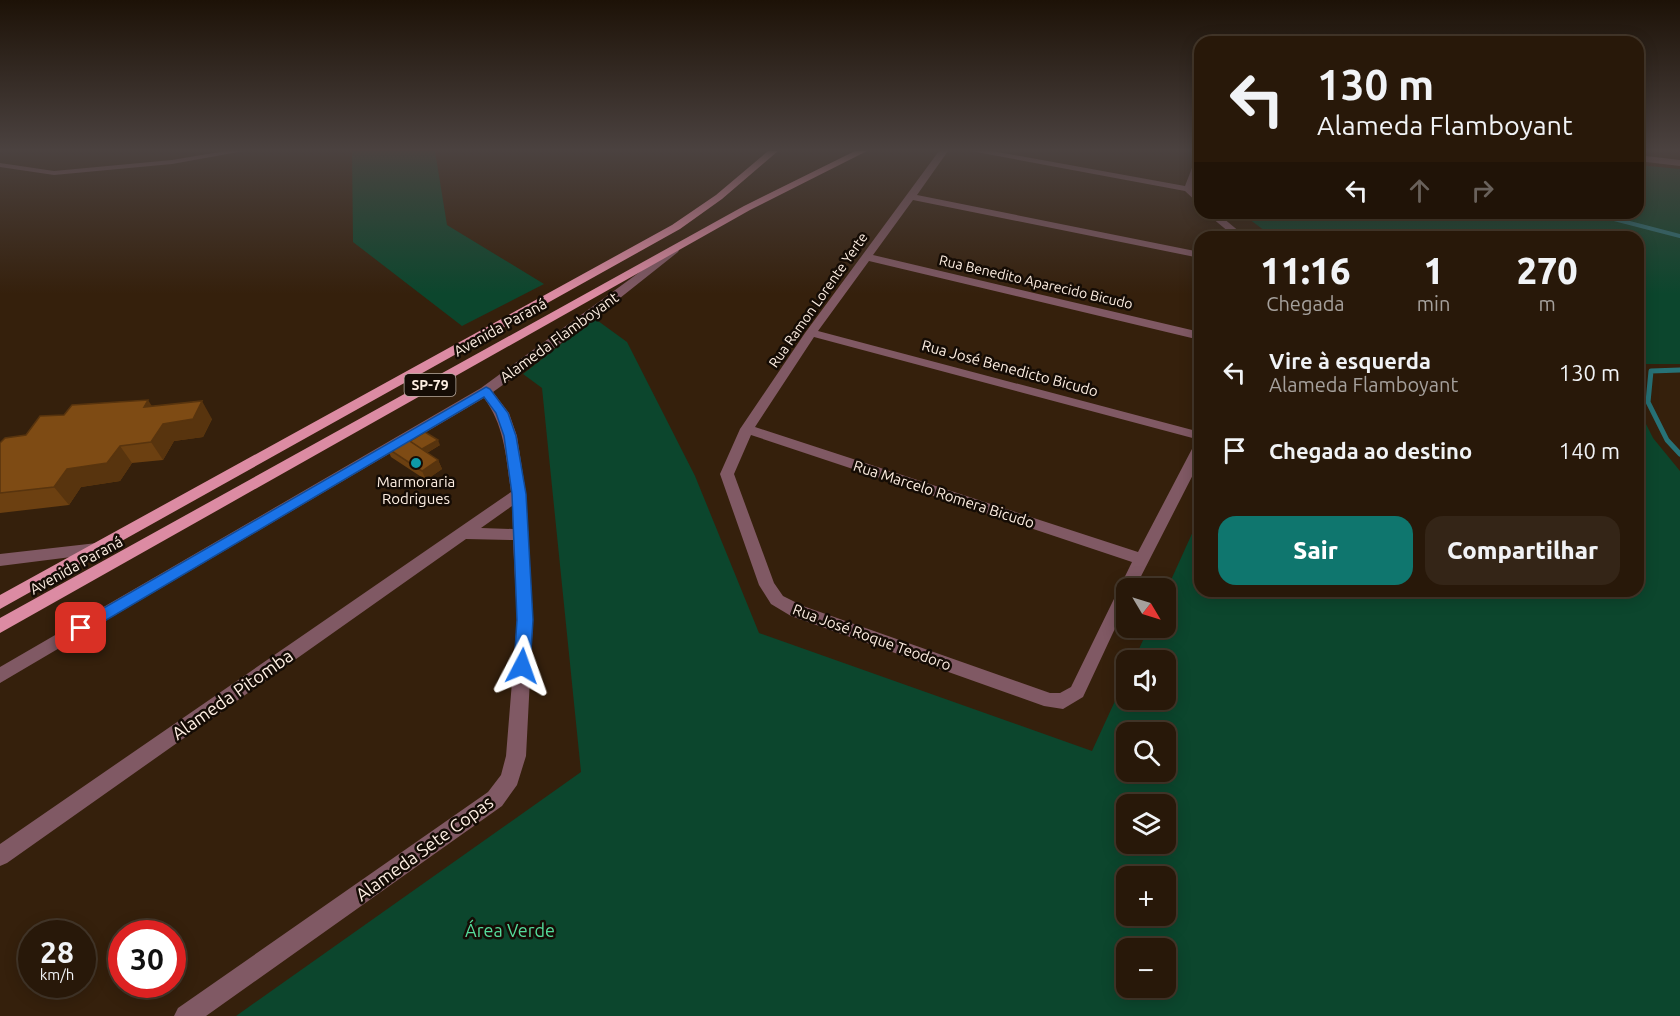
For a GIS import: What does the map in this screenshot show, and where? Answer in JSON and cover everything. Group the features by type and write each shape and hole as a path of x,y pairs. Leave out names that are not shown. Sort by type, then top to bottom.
{"main road":[{"name":"Avenida Paraná","path":"0,603 676,228 716,198"},
{"name":"Avenida Paraná","path":"0,627 767,198"}],"street":[{"name":"Rua Ramon Lorente Yerte","path":"727,474 747,429 811,333 910,198"},
{"path":"918,198 1194,254"},
{"path":"1218,219 1234,231"},
{"name":"Alameda Flamboyant","path":"0,675 486,391 582,322 679,246"},
{"name":"Rua Benedito Aparecido Bicudo","path":"866,257 1194,335"},
{"name":"Rua José Benedicto Bicudo","path":"811,333 1194,434"},
{"name":"Alameda Sete Copas","path":"186,1016 495,799 510,779 516,756 525,620 519,494 510,436 502,413 486,391"},
{"name":"Rua Marcelo Romera Bicudo","path":"747,429 1141,559"},
{"path":"1132,578 1194,458"},
{"name":"Rua José Roque Teodoro","path":"727,474 767,585 777,600 797,611 1050,701 1063,701 1077,692 1116,611"},
{"name":"Alameda Pitomba","path":"0,856 519,494"},
{"path":"464,533 521,534"},
{"path":"0,561 97,549"}],"green space":[{"path":"353,198 443,198 447,225 544,284 462,326 353,242"},
{"path":"1644,198 1680,198 1680,364 1644,364 1644,231 1265,231 1249,219 1644,219"},
{"name":"Área Verde","path":"594,318 627,342 695,476 759,633 1092,751 1116,699 1116,710 1176,710 1176,650 1139,650 1144,638 1176,638 1176,578 1172,578 1194,529 1194,597 1644,597 1644,420 1653,438 1680,471 1680,1016 236,1016 581,772 542,388 523,374"}],"building":[{"path":"148,400 144,407 202,401 193,419 163,424 151,442 120,446 107,463 67,469 54,487 0,493 0,443 5,438 26,435 40,416 64,415 72,405"},
{"path":"425,432 438,440 422,449 410,441"},
{"path":"405,438 438,460 422,471 387,448"}],"waterway":[{"path":"1614,219 1680,236"},
{"path":"1680,370 1651,371 1648,402 1667,440 1680,454"}],"place":[{"name":"Marmoraria Rodrigues","path":"416,463"}],"route":[{"path":"81,628 486,391 502,413 510,436 519,494 525,620 522,666"}]}
